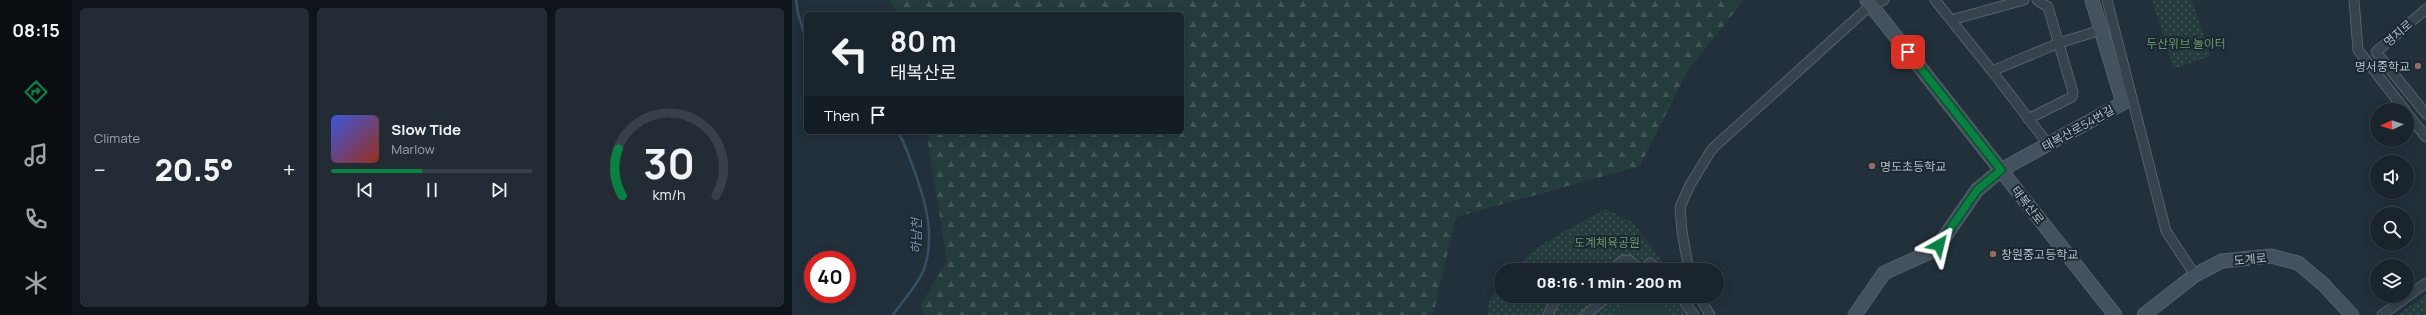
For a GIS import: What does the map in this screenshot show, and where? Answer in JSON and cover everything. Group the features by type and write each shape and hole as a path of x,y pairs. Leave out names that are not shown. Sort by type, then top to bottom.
{"street":[{"path":"1688,263 1682,232 1680,207 1690,185 1712,149 1869,3 1884,0"},
{"path":"1935,0 2048,144"},
{"path":"1951,20 2024,0"},
{"path":"2028,119 2072,97 2073,92 2048,7 2037,0"},
{"name":"태복산로54번길","path":"1855,315 1884,273 1928,253 1939,245 1977,190 2001,170 2124,103 2092,0"},
{"path":"2106,0 2166,231 2195,275"},
{"path":"2354,0 2358,50 2400,103"},
{"name":"태복산로","path":"1869,3 2115,315"},
{"name":"명지로","path":"2426,9 2376,52 2426,114"},
{"path":"1992,71 2059,43 2101,30"},
{"path":"2414,122 2426,137"},
{"name":"도계로","path":"2144,315 2195,275 2222,262 2271,256 2298,263 2322,284 2352,315"},
{"path":"1620,263 1623,260 1629,260 1633,263"},
{"path":"2382,315 2426,283"},
{"path":"1548,315 1554,303"},
{"path":"1585,315 1600,303"},
{"path":"1685,303 1694,315"},
{"path":"1703,303 1710,315"}],"green space":[{"path":"889,0 1744,0 1688,70 1640,166 1456,217 1433,315 924,315 921,304 947,261 928,142 930,134 1184,134 1184,12 898,12"},
{"name":"두산위브 놀이터","path":"2152,0 2192,0 2210,56 2174,69"},
{"name":"도계체육공원","path":"1606,209 1633,223 1663,263 1521,263 1545,243"},
{"path":"2426,294 2426,315 2398,315"},
{"path":"1494,295 1494,303 1692,303 1701,315 1488,315 1489,301"},
{"path":"1627,303 1662,303 1672,315 1613,315"}],"waterway":[{"path":"796,0 804,33"},
{"name":"하남천","path":"893,315 922,274 928,253 929,237 925,204 915,172 903,141 898,134"}],"place":[{"name":"명서중학교","path":"2418,66"},
{"name":"명도초등학교","path":"1872,166"},
{"name":"창원중고등학교","path":"1993,254"}],"route":[{"path":"1908,52 2001,170 1977,190 1939,245"}]}
